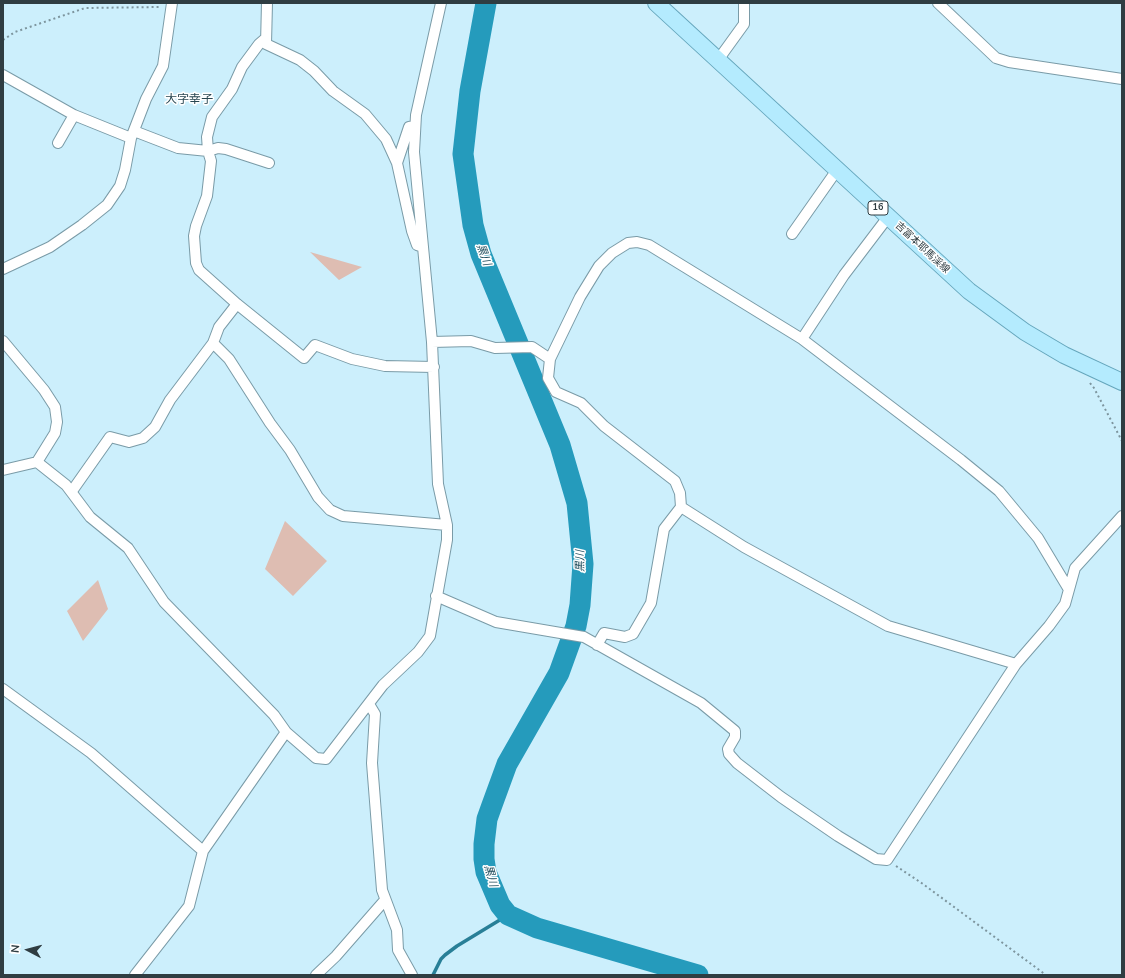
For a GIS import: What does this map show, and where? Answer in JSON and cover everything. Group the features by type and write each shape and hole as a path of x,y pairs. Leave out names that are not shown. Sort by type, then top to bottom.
{"main road":[{"name":"吉富本耶馬渓線","path":"656,3 969,291 1009,322 1064,354 1122,382"}],"street":[{"path":"267,3 266,44 300,60 314,71 333,90 365,114 386,139 397,163 412,231 417,246 422,247"},
{"path":"37,462 72,492 90,517 128,548 164,602 274,715 286,732 316,758 326,759 383,685 418,652 430,636 447,540 447,525 438,484 434,367 414,152 416,126 424,74 441,3"},
{"path":"718,60 744,24 744,3"},
{"path":"938,3 996,58 1008,62 1122,79"},
{"path":"3,269 50,247 107,205 120,186 133,134 146,99 163,66 171,5"},
{"path":"266,38 259,44 242,67 232,89 212,116 207,137 208,151 211,161 207,196 194,236 198,270 237,304 304,358 315,345 352,359 385,366 434,367"},
{"path":"3,75 74,115 178,148 208,151 218,148 226,149 269,163"},
{"path":"58,142 74,115"},
{"path":"397,163 409,127 416,126"},
{"path":"792,234 837,170"},
{"path":"802,339 844,275 888,217"},
{"path":"597,645 604,633 625,637 633,634 651,603 664,529 681,507 680,493 675,481 604,426 581,403 556,392 548,378 550,359 580,297 599,266 620,247 628,243 637,242 649,245 802,339 910,419 998,491 1038,538 1068,588"},
{"path":"72,492 110,437 129,442 143,438 155,427 170,400 213,344 219,327 237,304"},
{"path":"3,341 44,390 55,407 58,422 55,433 37,462 3,470"},
{"path":"432,342 470,341 495,348 532,347 550,359"},
{"path":"213,344 229,359 261,411 290,450 318,497 330,510 343,516 400,523 447,525"},
{"path":"681,507 744,547 888,626 1016,664"},
{"path":"436,596 496,622 584,638 701,703 735,730 735,737 728,749 729,754 737,763 781,797 838,836 876,859 886,860 1016,664 1049,626 1065,604 1068,588 1075,568 1122,516"},
{"path":"3,689 91,753 203,851"},
{"path":"369,704 375,714 372,763 382,890 396,930 398,950 412,975"},
{"path":"135,975 189,906 203,851 286,732"},
{"path":"316,975 336,956 385,900"}],"path":[{"path":"3,40 15,32 85,8 171,5"},
{"path":"1089,382 1094,388 1122,441"},
{"path":"886,860 923,884 1046,975"}],"building":[{"path":"310,252 362,267 339,280"},
{"path":"285,521 327,561 293,596 265,569"},
{"path":"98,580 108,609 83,641 67,611"}],"waterway":[{"name":"黒川","path":"486,3 470,91 463,154 473,225 481,254 560,445 577,503 583,564 580,605 576,626 559,673 507,764 487,819 484,844 486,872 500,905 508,915 537,928 698,975"},
{"path":"433,975 441,959 445,955 508,915"}],"district":[{"name":"大字幸子","path":"189,100"}]}
